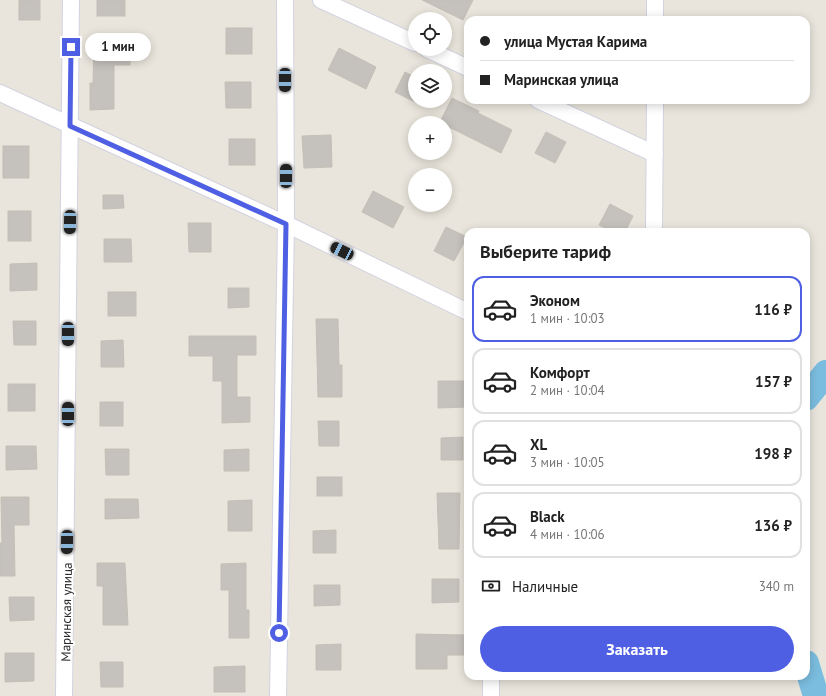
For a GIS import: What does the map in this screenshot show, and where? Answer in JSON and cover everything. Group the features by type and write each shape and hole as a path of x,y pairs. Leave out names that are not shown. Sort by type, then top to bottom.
{"street":[{"name":"Маринская улица","path":"64,696 71,0"},
{"path":"278,696 286,224 285,0"},
{"path":"321,0 408,40"},
{"path":"655,0 655,16"},
{"path":"442,56 464,66"},
{"path":"0,93 286,224 464,310"},
{"path":"547,104 655,154"},
{"path":"654,228 655,104"},
{"path":"491,680 491,696"}],"building":[{"path":"19,0 40,0 40,20 19,20"},
{"path":"97,0 125,0 125,16 97,16"},
{"path":"422,0 473,0 463,20 452,15 452,12 447,12"},
{"path":"226,28 252,28 252,54 226,54"},
{"path":"94,38 131,39 130,65 114,65 114,109 90,110 90,83 93,83"},
{"path":"339,48 376,67 366,89 328,70"},
{"path":"405,72 408,74 408,98 395,92"},
{"path":"225,82 251,82 251,108 226,108"},
{"path":"452,98 479,111 478,113 512,130 501,153 452,128 452,116 443,116 447,108 452,108"},
{"path":"546,132 566,142 555,163 535,153"},
{"path":"331,135 332,167 304,168 302,136"},
{"path":"229,139 255,139 255,165 229,165"},
{"path":"3,146 29,146 29,178 3,178"},
{"path":"373,191 404,207 393,228 362,212"},
{"path":"103,195 123,195 124,208 103,209"},
{"path":"610,204 633,216 627,228 605,228 599,225"},
{"path":"8,211 31,211 31,241 8,241"},
{"path":"188,223 211,223 211,252 189,252"},
{"path":"446,227 464,236 464,243 454,261 434,251"},
{"path":"104,239 131,239 132,262 104,262"},
{"path":"37,263 37,290 10,291 10,264"},
{"path":"228,288 249,288 249,307 228,308"},
{"path":"108,292 136,292 136,316 108,316"},
{"path":"316,319 338,319 339,365 342,365 342,397 318,397"},
{"path":"13,321 36,321 36,345 14,345"},
{"path":"189,336 256,336 256,355 237,355 237,397 250,397 250,422 222,423 222,381 213,381 213,356 189,356"},
{"path":"123,340 124,367 101,367 101,341"},
{"path":"438,381 464,381 464,407 438,408"},
{"path":"8,384 35,384 35,411 8,411"},
{"path":"100,402 123,402 123,426 100,426"},
{"path":"318,421 339,421 339,446 319,446"},
{"path":"463,437 463,460 441,460 441,438"},
{"path":"6,446 36,446 37,469 6,470"},
{"path":"105,449 129,449 129,475 106,475"},
{"path":"249,449 249,471 224,471 224,450"},
{"path":"317,477 342,477 342,496 317,496"},
{"path":"437,493 460,493 459,549 439,549"},
{"path":"1,497 29,497 29,525 14,525 15,576 0,576 0,543 2,543"},
{"path":"105,499 138,499 139,518 105,519"},
{"path":"252,500 252,531 228,531 228,501"},
{"path":"336,530 336,553 313,553 313,531"},
{"path":"97,563 125,563 128,625 103,625 103,586 97,586"},
{"path":"246,563 246,610 249,610 249,638 229,638 229,590 221,590 221,564"},
{"path":"432,579 459,579 459,602 432,603"},
{"path":"314,585 340,585 340,605 314,606"},
{"path":"9,597 34,597 34,620 10,621"},
{"path":"416,634 464,635 464,655 447,655 447,669 416,669"},
{"path":"341,644 341,670 316,670 316,645"},
{"path":"5,653 34,653 34,681 5,682"},
{"path":"100,662 123,662 123,687 101,687"},
{"path":"245,666 245,692 214,692 214,667"}],"waterway":[{"path":"810,393 826,373"},
{"path":"810,676 816,696"}],"route":[{"path":"71,47 70,126 286,224 279,633"}]}
